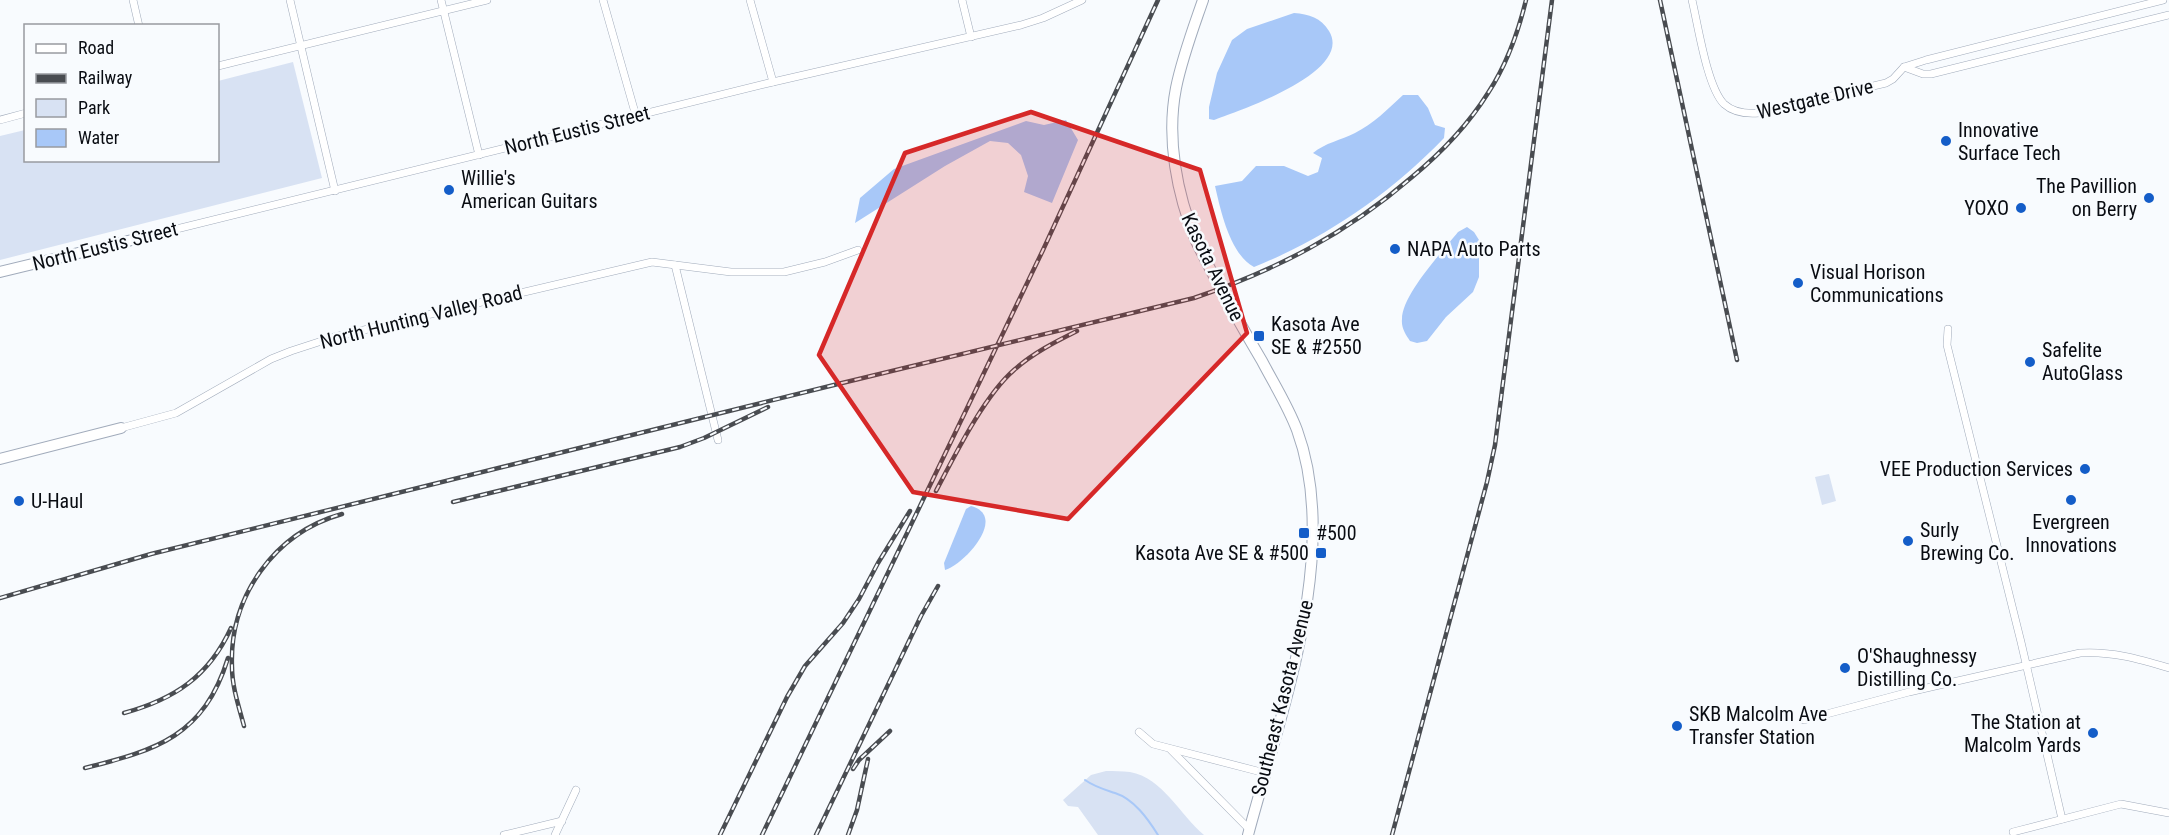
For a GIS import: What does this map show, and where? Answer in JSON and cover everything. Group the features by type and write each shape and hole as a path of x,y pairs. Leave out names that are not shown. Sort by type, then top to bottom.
{"street":[{"path":"133,0 139,24"},
{"path":"290,0 335,190"},
{"path":"441,0 479,155"},
{"path":"219,66 487,0"},
{"path":"603,0 636,116"},
{"path":"750,0 773,82"},
{"path":"962,0 971,37"},
{"name":"North Eustis Street","path":"0,272 773,82 971,37 1043,18 1082,0"},
{"name":"Kasota Avenue","path":"1203,0 1176,90 1173,136 1182,200 1203,255 1290,414 1306,458 1310,488"},
{"name":"Westgate Drive","path":"1692,0 1716,94 1724,104 1746,114 1760,113 1886,83 1904,67 2163,0"},
{"path":"1904,67 1923,74 1931,74 2169,15"},
{"path":"0,120 24,114"},
{"name":"North Hunting Valley Road","path":"0,459 176,413 271,359 312,343 641,265 663,262 731,272 784,272 825,262 858,250"},
{"path":"675,265 718,440"},
{"path":"1948,329 1947,345 2062,819"},
{"name":"Southeast Kasota Avenue","path":"1249,832 1298,651 1306,610 1312,545 1310,488"},
{"path":"1804,720 1909,692 2080,653 2122,654 2169,668"},
{"path":"1139,732 1154,744 1171,750 1265,773"},
{"path":"1171,750 1249,832"},
{"path":"555,835 576,790"},
{"path":"2013,832 2121,804 2169,813"},
{"path":"504,835 562,821"}],"highlighted area":[{"path":"1031,112 1200,170 1247,333 1068,519 913,492 819,355 905,153"}],"green space":[{"path":"293,62 322,178 0,260 0,136 24,130 24,162 219,162 219,81"},
{"path":"1829,474 1836,501 1822,505 1815,477"},
{"path":"1106,771 1130,772 1152,782 1162,789 1204,835 1098,835 1078,807 1068,806 1063,800 1091,775"}],"water":[{"path":"1294,13 1314,18 1329,31 1332,46 1325,61 1311,75 1269,98 1214,120 1209,119 1209,107 1217,73 1232,40 1247,29"},
{"path":"1403,95 1418,95 1428,108 1435,125 1445,128 1444,138 1402,178 1332,228 1254,267 1246,261 1233,243 1228,231 1215,186 1242,181 1256,166 1284,166 1308,176 1318,172 1322,158 1313,153 1362,129"},
{"path":"1066,120 1078,140 1052,203 1024,192 1028,176 1021,155 1008,143 990,141 945,166 855,223 860,198 894,169 1026,121 1044,125"},
{"path":"1467,227 1479,240 1479,277 1473,292 1446,317 1427,341 1417,343 1410,341 1402,322 1408,298 1442,251 1458,232"},
{"path":"971,506 981,511 985,519 984,529 972,550 963,559 945,570 944,563 966,509"}],"waterway":[{"path":"1085,780 1128,800 1145,816 1158,835"}],"railway":[{"path":"762,835 1043,250 1158,0"},
{"path":"0,598 151,554 1194,298 1224,287 1282,262 1336,233 1387,197 1433,158 1472,116 1495,82 1511,48 1526,0"},
{"path":"1392,835 1495,445 1552,0"},
{"path":"1660,0 1737,360"},
{"path":"936,491 981,410 1003,381 1029,358 1077,331"},
{"path":"453,502 680,447 768,407"},
{"path":"720,835 787,697 805,666 843,623 910,511"},
{"path":"244,726 234,689 232,667 233,641 238,616 248,593 260,571 296,536 318,523 342,514"},
{"path":"816,835 921,616 938,586"},
{"path":"124,713 159,701 188,683 212,660 231,628"},
{"path":"85,768 134,754 174,736 206,706 228,658"},
{"path":"853,769 859,760 890,731"},
{"path":"848,835 857,810 868,759"}],"place":[{"name":"Innovative Surface Tech","path":"1946,141"},
{"name":"Willie's American Guitars","path":"449,190"},
{"name":"The Pavillion on Berry","path":"2149,198"},
{"name":"YOXO","path":"2021,208"},
{"name":"NAPA Auto Parts","path":"1395,249"},
{"name":"Visual Horison Communications","path":"1798,283"},
{"name":"Kasota Ave SE & #2550","path":"1259,336"},
{"name":"Safelite AutoGlass","path":"2030,362"},
{"name":"VEE Production Services","path":"2085,469"},
{"name":"Evergreen Innovations","path":"2071,500"},
{"name":"U-Haul","path":"19,501"},
{"name":"#500","path":"1304,533"},
{"name":"Surly Brewing Co.","path":"1908,541"},
{"name":"Kasota Ave SE & #500","path":"1321,553"},
{"name":"O'Shaughnessy Distilling Co.","path":"1845,668"},
{"name":"SKB Malcolm Ave Transfer Station","path":"1677,726"},
{"name":"The Station at Malcolm Yards","path":"2093,733"}]}
